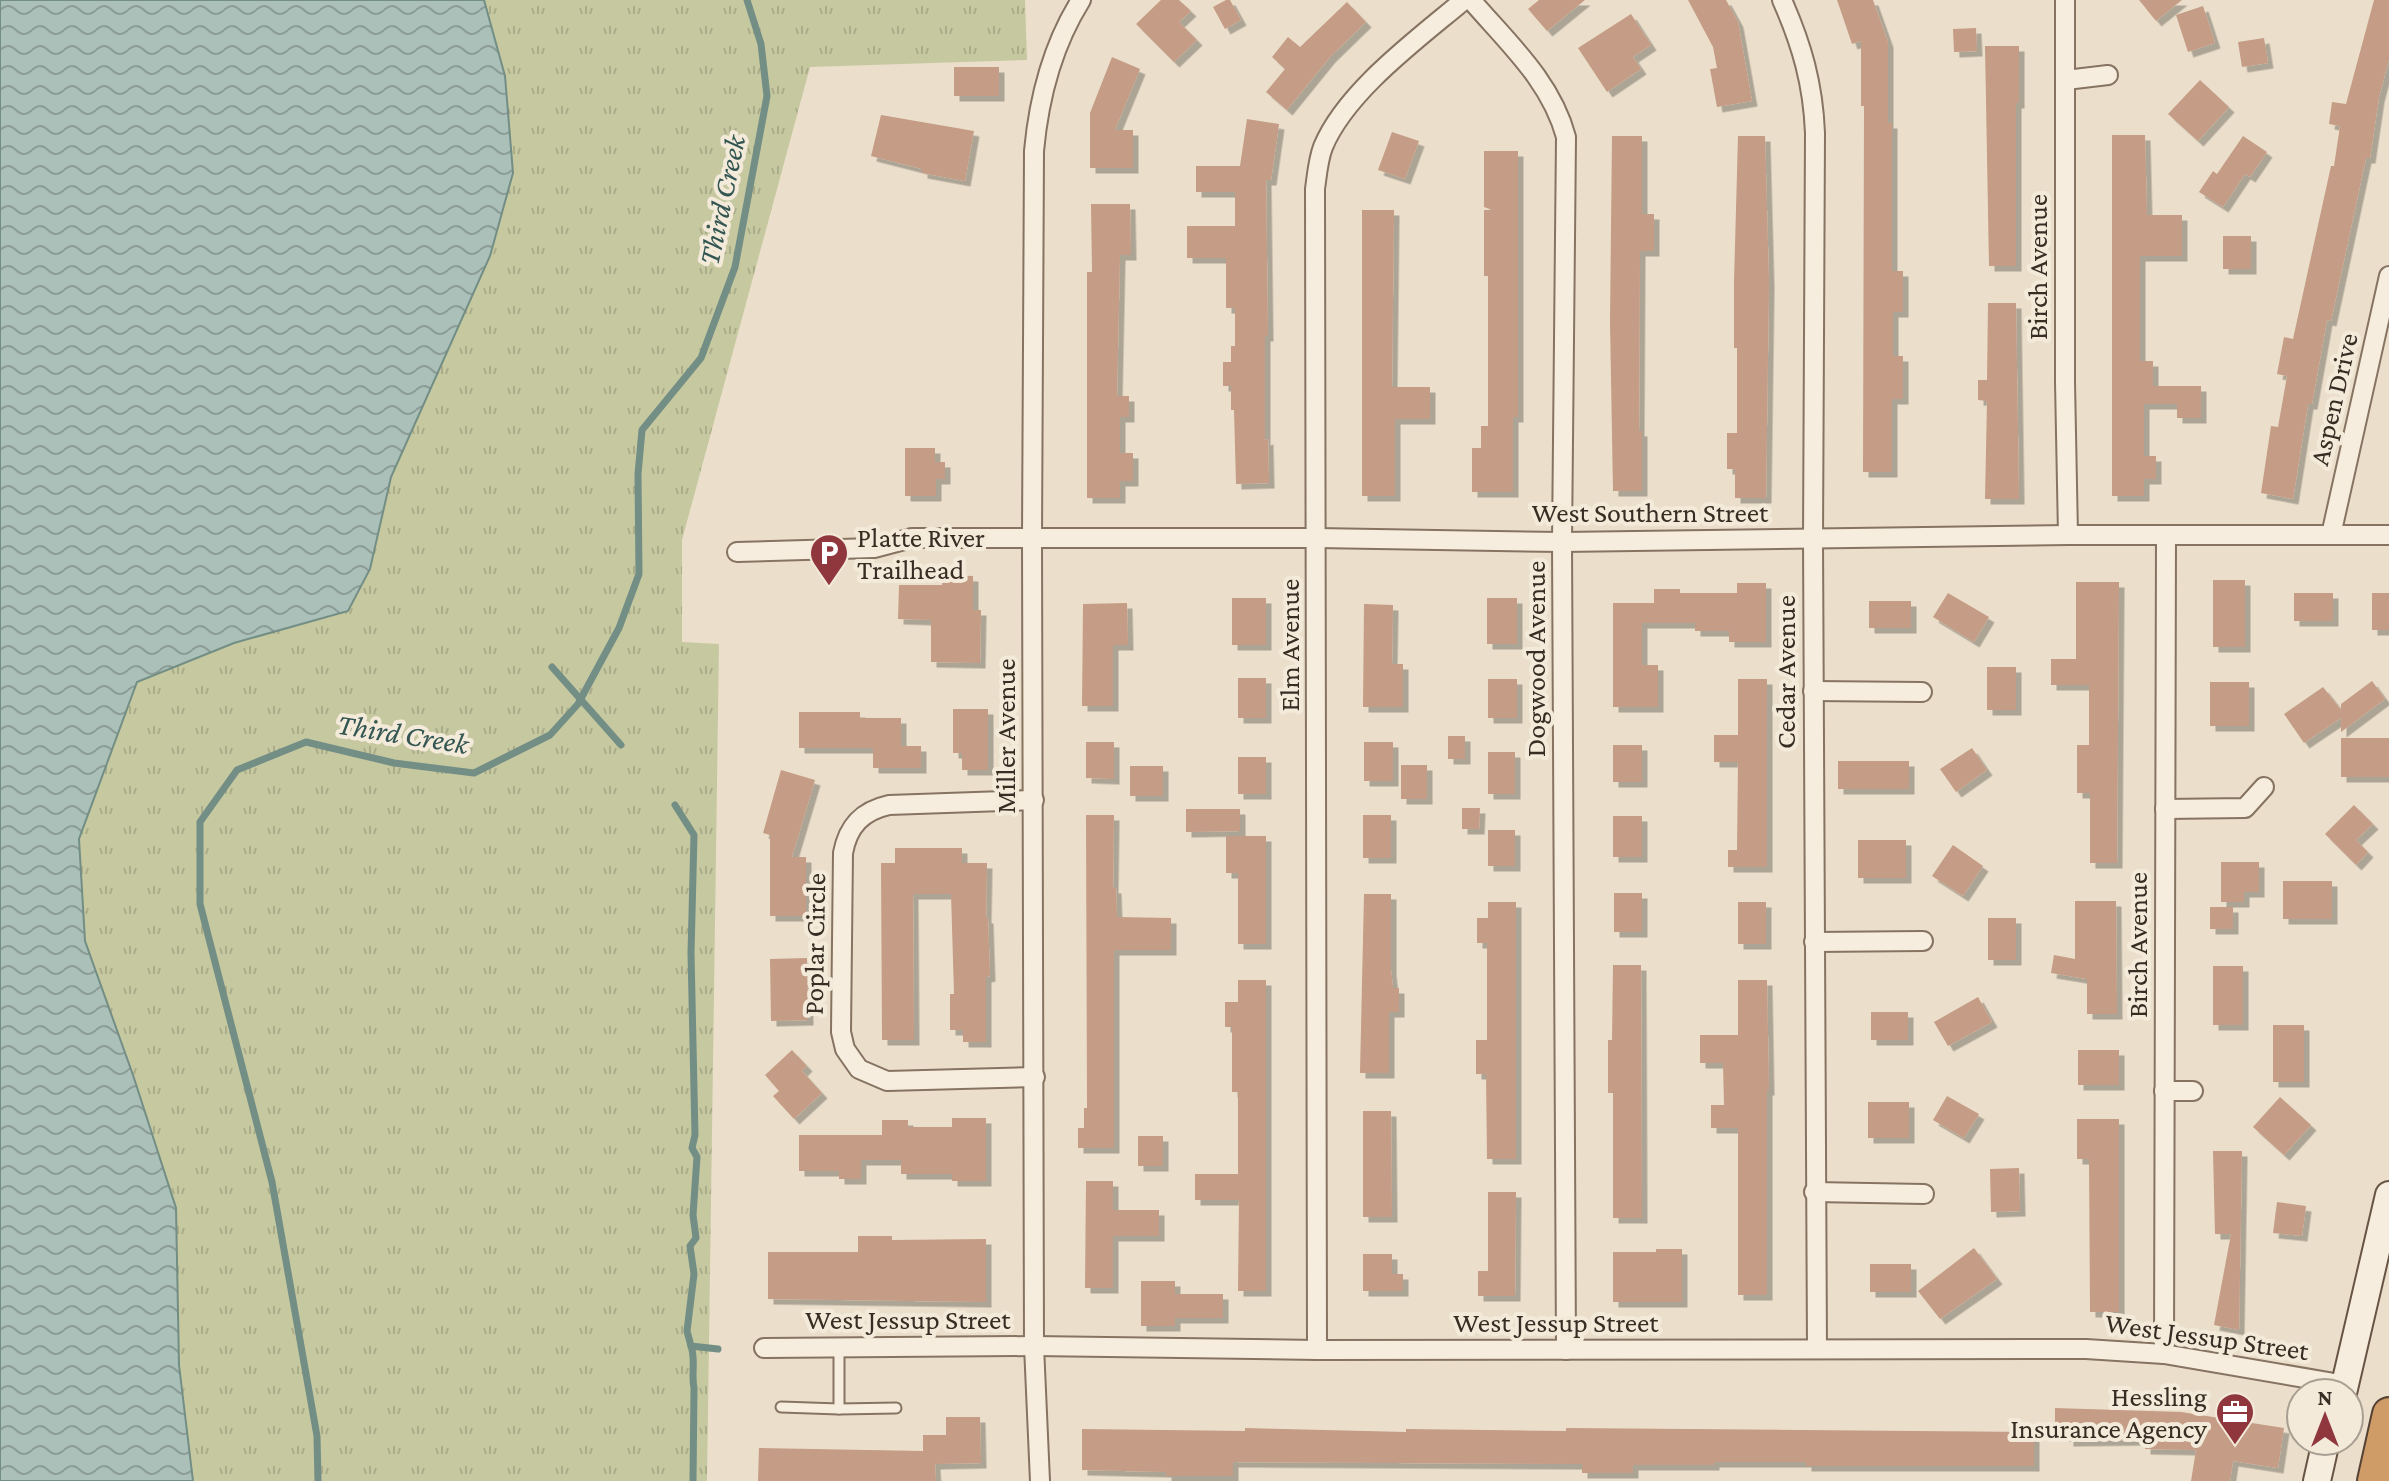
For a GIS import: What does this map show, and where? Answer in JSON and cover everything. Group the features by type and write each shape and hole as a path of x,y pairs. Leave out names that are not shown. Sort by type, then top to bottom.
{"highway":[{"path":"2374,1481 2389,1414"}],"street":[{"name":"Miller Avenue","path":"1040,1481 1034,1346 1034,151 1037,118 1052,57 1081,0"},
{"name":"Elm Avenue","path":"1317,1350 1314,260 1318,163 1337,122 1358,97 1394,60 1464,0"},
{"name":"Dogwood Avenue","path":"1471,0 1546,87 1559,111 1566,137 1562,542 1566,1350"},
{"name":"Cedar Avenue","path":"1782,0 1801,42 1814,109 1814,1192 1817,1349"},
{"name":"Birch Avenue","path":"2065,0 2068,535"},
{"path":"2066,80 2108,75"},
{"name":"Aspen Drive","path":"2331,535 2389,276"},
{"name":"West Southern Street","path":"737,552 874,548 912,538 1317,538 1562,542 2068,535 2389,535"},
{"name":"Birch Avenue","path":"2164,1354 2166,536"},
{"path":"1813,691 1922,692"},
{"path":"2165,809 2245,808 2264,787"},
{"name":"Poplar Circle","path":"1034,800 889,805 876,808 851,827 843,853 841,1032 845,1049 859,1069 887,1081 1035,1077"},
{"path":"1814,942 1923,941"},
{"path":"2164,1091 2193,1091"},
{"path":"1814,1192 1924,1194"},
{"path":"2347,1377 2389,1195"},
{"name":"West Jessup Street","path":"764,1348 2086,1349 2164,1354 2285,1378"},
{"path":"2317,1481 2322,1457"}],"lane":[{"path":"839,1348 839,1409"},
{"path":"781,1407 896,1408"}],"green space":[{"path":"484,0 1025,0 1027,60 810,67 682,540 682,642 719,644 707,1481 193,1481 179,1365 176,1208 85,941 79,839 136,682 233,643 347,611 370,569 391,477 490,256 505,76"}],"water":[{"path":"0,0 484,0 505,76 513,173 490,256 391,477 370,569 348,611 234,643 137,682 79,839 85,941 176,1208 179,1365 193,1481 0,1481"}],"building":[{"path":"1161,0 1179,0 1191,11 1179,22 1197,40 1174,62 1136,24"},
{"path":"1230,0 1241,20 1225,29 1213,7"},
{"path":"1539,0 1585,0 1547,31 1528,9"},
{"path":"1688,0 1726,0 1738,22 1752,101 1717,107 1710,69 1717,68 1713,47"},
{"path":"1837,0 1873,0 1888,42 1888,123 1892,123 1892,271 1903,271 1903,312 1893,312 1893,356 1903,356 1903,399 1892,399 1892,472 1863,472 1864,106 1861,106 1861,41 1852,44"},
{"path":"2139,0 2182,0 2156,21"},
{"path":"2374,0 2389,0 2389,59 2379,97 2370,158 2366,158 2331,321 2327,320 2312,404 2308,404 2293,499 2261,493 2271,426 2278,427 2287,376 2277,374 2284,337 2293,339 2331,166 2334,166 2340,126 2329,124 2332,102 2346,104"},
{"path":"1347,2 1366,22 1330,57 1287,110 1266,92 1285,69 1272,57 1288,37 1300,47"},
{"path":"2203,6 2215,43 2188,52 2176,15"},
{"path":"1631,14 1651,45 1633,57 1641,69 1607,92 1578,48"},
{"path":"1976,28 1977,51 1954,52 1953,29"},
{"path":"2264,38 2268,63 2242,67 2238,42"},
{"path":"1985,46 2019,46 2016,266 1989,266"},
{"path":"1112,57 1140,69 1115,130 1133,130 1133,168 1090,168 1090,113"},
{"path":"954,67 999,67 999,96 954,96"},
{"path":"2200,80 2229,107 2198,141 2168,114"},
{"path":"881,115 974,131 965,181 922,173 922,169 871,156"},
{"path":"1247,119 1279,124 1271,180 1266,180 1268,336 1265,336 1265,440 1268,439 1269,483 1236,484 1231,386 1223,386 1223,362 1231,362 1231,346 1235,346 1235,308 1226,308 1226,258 1187,258 1187,226 1235,226 1235,192 1196,192 1196,166 1240,166"},
{"path":"1392,132 1419,141 1405,179 1378,170"},
{"path":"2112,135 2145,135 2147,215 2182,215 2182,256 2140,256 2140,361 2153,361 2153,386 2201,386 2201,418 2177,418 2177,404 2144,404 2144,456 2156,456 2156,479 2144,479 2144,496 2112,496"},
{"path":"1612,136 1642,136 1642,214 1654,214 1654,251 1640,251 1639,431 1642,431 1642,491 1613,491 1610,322"},
{"path":"1738,136 1765,136 1769,282 1766,498 1735,498 1735,469 1727,469 1727,433 1737,433 1734,282"},
{"path":"2243,136 2267,152 2250,177 2245,174 2223,207 2199,192 2213,171 2217,174"},
{"path":"1484,151 1518,151 1518,417 1513,417 1513,492 1472,492 1472,448 1481,448 1481,426 1488,426 1488,276 1484,276 1484,210 1492,210 1484,207"},
{"path":"1091,204 1130,204 1131,255 1120,255 1117,396 1129,396 1129,417 1120,417 1120,453 1133,453 1133,481 1120,481 1120,498 1087,498 1087,272 1092,272"},
{"path":"1362,210 1394,210 1392,387 1430,387 1430,419 1395,419 1395,496 1362,496"},
{"path":"2223,236 2251,236 2251,269 2223,269"},
{"path":"1988,303 2016,303 2019,499 1985,499 1987,401 1978,400 1978,380 1987,380"},
{"path":"905,448 935,448 935,462 945,462 945,479 936,479 936,496 905,496"},
{"path":"943,575 973,576 973,610 981,610 980,663 931,662 931,620 898,619 899,585 942,585"},
{"path":"2213,580 2245,580 2245,647 2213,647"},
{"path":"2076,582 2119,582 2117,863 2090,863 2090,793 2077,793 2077,745 2089,745 2089,685 2051,685 2051,659 2076,659"},
{"path":"1737,583 1766,583 1766,642 1729,642 1729,631 1695,631 1695,623 1642,623 1642,665 1658,665 1658,707 1613,707 1613,603 1654,603 1654,589 1680,589 1680,593 1737,593"},
{"path":"1948,593 1989,617 1974,642 1933,617"},
{"path":"2294,593 2333,593 2333,621 2294,621"},
{"path":"2372,593 2389,593 2389,630 2372,630"},
{"path":"1232,598 1266,598 1266,645 1232,645"},
{"path":"1487,598 1517,598 1517,644 1487,644"},
{"path":"1869,601 1911,601 1911,628 1869,628"},
{"path":"1127,603 1128,645 1113,645 1113,706 1082,706 1083,604"},
{"path":"1364,604 1393,605 1392,664 1403,664 1403,707 1363,707"},
{"path":"1987,667 2016,667 2016,710 1987,710"},
{"path":"1238,678 1266,678 1266,718 1238,718"},
{"path":"1488,679 1517,679 1517,718 1488,718"},
{"path":"1738,679 1767,679 1767,867 1728,867 1728,850 1737,850 1738,762 1714,762 1714,735 1738,735"},
{"path":"2372,681 2385,699 2341,732 2341,718 2304,743 2284,714 2323,687 2341,710 2341,704"},
{"path":"2210,682 2249,682 2249,726 2210,726"},
{"path":"953,709 988,709 988,770 962,770 962,753 953,753"},
{"path":"799,712 860,712 860,718 901,718 901,746 921,746 921,768 873,768 873,748 799,748"},
{"path":"1448,736 1465,736 1465,759 1448,759"},
{"path":"2341,738 2389,738 2389,777 2341,777"},
{"path":"1086,742 1114,742 1114,779 1086,778"},
{"path":"1364,742 1393,742 1393,781 1364,781"},
{"path":"1613,745 1642,745 1642,782 1613,782"},
{"path":"1972,748 1987,770 1956,792 1940,769"},
{"path":"1488,752 1515,752 1515,794 1488,794"},
{"path":"1238,757 1266,757 1266,794 1238,794"},
{"path":"1838,761 1909,761 1909,789 1838,789"},
{"path":"1401,765 1427,765 1427,799 1401,799"},
{"path":"1130,766 1163,766 1163,796 1130,796"},
{"path":"781,770 815,780 792,857 806,857 806,916 770,916 770,835 763,833"},
{"path":"2354,805 2373,824 2356,840 2368,852 2356,865 2325,834"},
{"path":"1462,808 1480,808 1479,829 1462,829"},
{"path":"1186,809 1240,809 1240,831 1186,832"},
{"path":"1086,815 1114,815 1113,888 1116,888 1117,917 1171,918 1171,950 1114,950 1114,1148 1078,1148 1078,1128 1084,1128 1084,1108 1087,1108"},
{"path":"1363,815 1391,815 1391,858 1363,858"},
{"path":"1613,816 1642,816 1642,857 1613,857"},
{"path":"1488,830 1515,830 1515,866 1488,866"},
{"path":"1226,836 1266,836 1266,944 1238,944 1238,873 1226,873"},
{"path":"1858,840 1906,840 1906,878 1858,878"},
{"path":"1953,845 1983,866 1963,896 1932,876"},
{"path":"895,848 962,848 962,863 987,863 986,918 990,976 986,977 986,1042 963,1042 963,1030 950,1030 950,994 954,994 951,894 913,894 914,1040 882,1040 881,863 895,863"},
{"path":"2221,862 2259,862 2259,892 2244,892 2244,902 2221,902"},
{"path":"2283,881 2332,881 2332,919 2283,919"},
{"path":"1614,893 1642,893 1642,932 1614,932"},
{"path":"1364,894 1391,894 1391,970 1393,988 1399,988 1399,1012 1389,1012 1389,1073 1360,1073"},
{"path":"2075,901 2116,901 2117,1014 2087,1014 2087,979 2051,973 2054,955 2075,959"},
{"path":"1488,902 1516,902 1516,1159 1487,1159 1486,1074 1476,1074 1476,1040 1487,1040 1487,943 1477,943 1477,918 1488,918"},
{"path":"1738,902 1766,902 1766,944 1738,944"},
{"path":"2210,907 2233,907 2233,929 2210,929"},
{"path":"1988,918 2016,918 2016,960 1988,960"},
{"path":"807,958 808,1020 771,1021 770,959"},
{"path":"1613,965 1641,965 1642,1218 1613,1218 1613,1093 1608,1093 1608,1040 1612,1040"},
{"path":"2213,966 2243,966 2243,1025 2213,1025"},
{"path":"1238,980 1266,980 1266,1291 1238,1291 1239,1200 1195,1200 1195,1174 1238,1174 1238,1092 1232,1092 1232,1027 1225,1027 1225,1002 1238,1002"},
{"path":"1738,980 1767,980 1767,1295 1738,1295 1738,1128 1711,1128 1711,1105 1724,1105 1723,1063 1700,1063 1700,1035 1738,1035"},
{"path":"1978,997 1992,1022 1948,1046 1934,1022"},
{"path":"1871,1012 1908,1012 1908,1040 1871,1040"},
{"path":"2273,1025 2304,1025 2304,1082 2273,1082"},
{"path":"792,1050 807,1066 802,1071 822,1093 794,1119 773,1096 779,1091 765,1075"},
{"path":"2078,1050 2119,1050 2119,1085 2078,1085"},
{"path":"1947,1096 1979,1114 1964,1138 1933,1120"},
{"path":"2280,1097 2311,1125 2284,1155 2253,1127"},
{"path":"1868,1102 1909,1102 1909,1138 1868,1138"},
{"path":"1363,1111 1391,1111 1392,1217 1363,1217"},
{"path":"952,1118 986,1118 986,1181 952,1181 952,1174 901,1174 901,1160 861,1160 861,1179 839,1179 839,1171 799,1171 799,1135 882,1135 882,1120 908,1120 908,1127 952,1127"},
{"path":"2077,1119 2119,1119 2119,1312 2090,1312 2089,1159 2077,1159"},
{"path":"1138,1136 1163,1136 1163,1166 1138,1166"},
{"path":"2213,1151 2242,1151 2239,1330 2214,1325 2231,1234 2215,1234"},
{"path":"2019,1168 2020,1211 1991,1212 1990,1169"},
{"path":"1086,1181 1113,1181 1113,1210 1159,1210 1159,1236 1113,1236 1113,1288 1085,1288"},
{"path":"1488,1192 1516,1192 1515,1296 1478,1296 1478,1271 1488,1271"},
{"path":"2277,1202 2306,1206 2302,1236 2273,1233"},
{"path":"858,1236 892,1236 892,1240 986,1239 986,1302 768,1299 768,1252 858,1252"},
{"path":"1974,1248 1997,1279 1940,1319 1918,1291"},
{"path":"1656,1249 1682,1249 1682,1302 1613,1302 1613,1252 1656,1252"},
{"path":"1363,1254 1392,1254 1392,1274 1403,1274 1403,1291 1363,1291"},
{"path":"1870,1264 1911,1264 1911,1292 1870,1292"},
{"path":"1141,1281 1175,1281 1175,1294 1223,1294 1223,1318 1175,1318 1175,1326 1141,1326"},
{"path":"2055,1408 2181,1412 2284,1428 2278,1468 2233,1461 2230,1481 2191,1481 2196,1450 2145,1449 2145,1440 2068,1441 2068,1436 2055,1436"},
{"path":"946,1417 980,1417 981,1463 935,1464 936,1481 758,1481 759,1448 923,1451 923,1435 946,1435"},
{"path":"1245,1428 1406,1432 1406,1429 1566,1431 1566,1428 2034,1432 2034,1466 1806,1466 1806,1462 1714,1462 1714,1465 1633,1465 1633,1473 1582,1473 1582,1464 1233,1462 1233,1476 1166,1476 1166,1472 1082,1470 1082,1429 1245,1431"}],"waterway":[{"name":"Third Creek","path":"318,1481 317,1436 272,1182 200,904 200,822 237,770 306,742 394,763 474,773 550,735 578,704 619,628 639,574 638,474 642,430 701,358 735,267 767,96 761,44 747,0"},
{"path":"552,667 621,745"},
{"path":"675,805 694,835 691,953 695,1135 692,1148 697,1157 693,1215 696,1238 690,1246 694,1274 687,1331 691,1346 718,1349"},
{"path":"691,1346 693,1481"}],"place":[{"name":"Platte River Trailhead","path":"829,587"},
{"name":"Hessling Insurance Agency","path":"2235,1446"}]}
